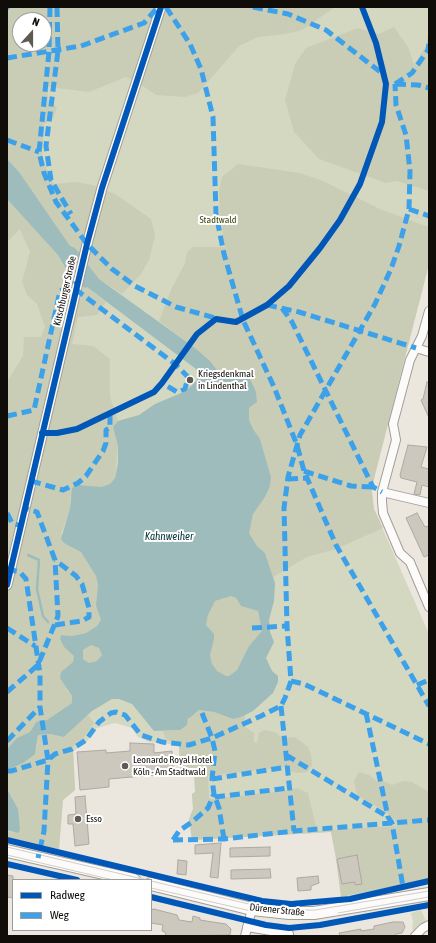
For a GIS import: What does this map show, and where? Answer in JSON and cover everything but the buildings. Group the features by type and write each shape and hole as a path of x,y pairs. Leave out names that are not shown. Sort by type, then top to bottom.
{"main road":[{"path":"7,851 130,879"},
{"name":"Dürener Straße","path":"152,884 252,908 290,914 314,913 429,896"}],"street":[{"name":"Kitschburger Straße","path":"7,585 86,248 102,188 161,7"},
{"path":"429,311 422,336 410,360 393,424 396,440 382,492 383,513 400,553 410,562 429,606"},
{"path":"416,348 429,352"},
{"path":"382,492 429,503"},
{"path":"245,936 252,908"},
{"path":"415,936 429,924"},
{"path":"248,927 289,935"}],"green space":[{"name":"Stadtwald","path":"7,7 429,7 429,264 376,467 372,492 374,509 429,634 429,879 341,897 331,832 192,840 189,819 193,809 192,794 195,792 194,770 180,771 179,745 149,742 138,737 132,728 115,723 97,728 86,743 73,751 75,790 63,800 59,849 7,837"},
{"path":"7,7 335,7 302,30 285,34 258,37 239,46 198,93 185,97 156,95 137,82 126,77 89,92 48,87 48,100 57,107 53,119 44,124 42,159 54,184 76,182 92,185 115,194 151,219 155,235 149,260 141,274 122,294 99,279 75,248 70,247 19,172 7,159"},
{"path":"394,27 408,47 414,65 426,46 429,31 429,191 397,181 386,183 319,159 294,132 285,100 295,64 306,48 358,28 379,34"},
{"path":"238,164 300,173 323,181 382,210 429,227 429,264 373,483 372,492 374,509 383,528 336,549 307,557 273,577 265,553 257,546 248,533 253,514 265,497 270,486 271,477 260,439 249,420 249,408 254,404 231,374 220,374 210,361 159,321 171,290 185,263 187,252 193,247 225,247 220,216 219,191 222,177"},
{"path":"7,199 58,255 68,272 106,302 97,315 78,317 72,344 93,346 110,359 110,397 118,421 113,427 118,446 115,478 110,484 70,497 70,508 61,534 81,552 96,576 98,585 96,606 101,620 97,626 86,633 72,636 61,635 60,639 64,647 74,656 73,662 61,672 67,690 72,696 72,703 47,720 36,722 30,732 17,738 7,749 7,382 23,356 24,337 41,337 45,327 37,304 27,295 22,282 30,252 20,229 7,242"},
{"path":"231,596 236,598 241,606 258,611 262,631 249,646 237,670 229,676 226,676 216,671 212,664 210,655 214,634 205,625 215,601"},
{"path":"91,645 99,648 102,655 97,662 89,663 83,659 83,650"},
{"path":"199,710 214,712 233,719 241,717 245,714 245,727 254,733 254,742 257,743 259,733 264,730 275,732 282,738 295,737 308,747 311,755 312,765 307,772 297,773 289,771 285,767 208,776 209,799 285,791 297,788 308,793 317,831 397,826 396,821 386,812 357,795 354,781 359,772 369,775 378,782 383,781 392,785 404,781 412,782 429,792 429,879 341,897 331,832 192,840 189,819 193,809 192,794 195,792 194,770 180,771 179,745 166,739 163,731 180,730 188,718 191,718"},
{"path":"88,715 94,723 81,741 73,746 75,790 63,800 59,849 7,837 7,830 13,833 18,809 7,789 7,770 23,763 37,748 38,735 49,734 65,737"},
{"path":"421,910 426,921 417,926 415,930 412,929 413,922 411,913"}],"water":[{"name":"Kahnweiher","path":"7,159 19,172 70,246 75,248 99,279 195,348 210,361 220,374 226,375 240,371 245,373 251,381 256,392 257,402 249,408 249,420 260,439 271,477 270,486 265,497 253,514 249,533 257,546 265,553 275,583 274,601 269,620 270,632 274,642 266,658 272,671 278,676 278,682 273,693 253,711 241,717 233,719 214,712 199,710 188,718 187,725 180,730 154,731 132,704 119,699 112,699 92,711 64,737 50,734 38,735 35,754 23,763 7,770 7,749 17,738 30,732 36,722 47,720 72,703 72,696 60,678 61,672 73,662 74,656 64,647 60,639 61,635 72,636 86,633 97,626 101,620 96,606 98,585 96,576 81,552 64,543 61,539 70,508 72,488 78,485 101,487 110,484 115,478 118,463 118,446 113,427 118,421 139,415 155,404 186,391 197,380 198,374 196,369 87,287 85,288 68,272 58,255 7,199","holes":["231,596 236,598 241,606 258,611 262,631 249,646 237,670 229,676 226,676 217,671 212,664 210,655 214,634 206,625 208,615 215,601","91,645 99,648 102,655 97,661 89,663 83,659 83,650"]},
{"path":"7,789 18,809 20,830 18,833 7,830"}],"waterway":[{"path":"28,555 39,560 37,589 43,616 48,622"}],"tram line":[{"path":"7,847 143,879"},
{"path":"7,855 109,879"},
{"path":"152,881 253,905 291,910 315,910 429,891"},
{"path":"152,888 251,911 302,916"},
{"path":"338,913 429,897"}],"marked path":[{"path":"50,7 49,52 39,152 44,173 56,202 87,244 112,269 135,286 176,307 219,319"},
{"path":"57,7 58,51 46,146 51,180 71,214"},
{"path":"7,58 81,46 144,23 158,7"},
{"path":"166,7 190,44 201,69 213,117 216,214 224,254 243,320 274,387 297,445 304,471 336,545 429,706"},
{"path":"253,7 288,14 326,30 383,74"},
{"path":"395,84 412,73 428,50 429,44"},
{"path":"7,771 48,760 55,754 72,749 86,740 99,722 111,713 116,712 125,715 141,735 162,742 189,745 212,738 281,706 291,681 287,626 284,508 288,477 300,435 375,304 391,269 409,209 410,171 406,135 396,105 395,84"},
{"path":"396,84 418,85 429,88"},
{"path":"7,140 39,152"},
{"path":"409,209 429,216"},
{"path":"7,416 34,410 60,291 77,283"},
{"path":"75,289 175,364 188,377 185,389 177,392 162,383"},
{"path":"267,305 299,312 416,348"},
{"path":"282,308 292,322 373,487 382,492"},
{"path":"31,481 63,490 78,483 86,476 103,451 106,443 106,430 110,428 110,413"},
{"path":"304,471 351,486 373,487"},
{"path":"288,479 307,478"},
{"path":"7,692 38,665 58,616 55,560 37,512 25,508"},
{"path":"7,513 12,523 21,526"},
{"path":"55,560 76,576 82,584 89,608 89,617 82,621 55,625"},
{"path":"7,569 20,572 26,579 40,674 40,707 48,760 44,831 38,858"},
{"path":"252,628 287,626"},
{"path":"7,628 35,646"},
{"path":"417,685 429,680"},
{"path":"291,681 304,684 429,744"},
{"path":"281,706 294,831"},
{"path":"7,741 40,707"},
{"path":"202,713 212,738 215,751 212,779 224,839"},
{"path":"366,713 388,817 392,823 403,887"},
{"path":"286,755 388,817"},
{"path":"212,779 287,767"},
{"path":"215,797 289,788"},
{"path":"173,840 179,831 208,808 214,794"},
{"path":"173,840 224,839 294,831 429,820"}],"cycle path":[{"path":"7,585 87,244 102,188 161,7"},
{"path":"42,433 57,433 77,429 154,392 197,334 216,319 236,322 267,305 289,286 320,248 340,220 360,184 382,122 386,84 376,43 362,7"},
{"path":"7,840 262,901 291,904 350,899 429,881"},
{"path":"7,864 73,879"},
{"path":"152,897 266,925 289,928 320,925 429,905"}],"place":[{"name":"Kriegsdenkmal in Lindenthal","path":"190,380"},
{"name":"Leonardo Royal Hotel Köln - Am Stadtwald","path":"125,766"},
{"name":"Esso","path":"78,819"}]}
